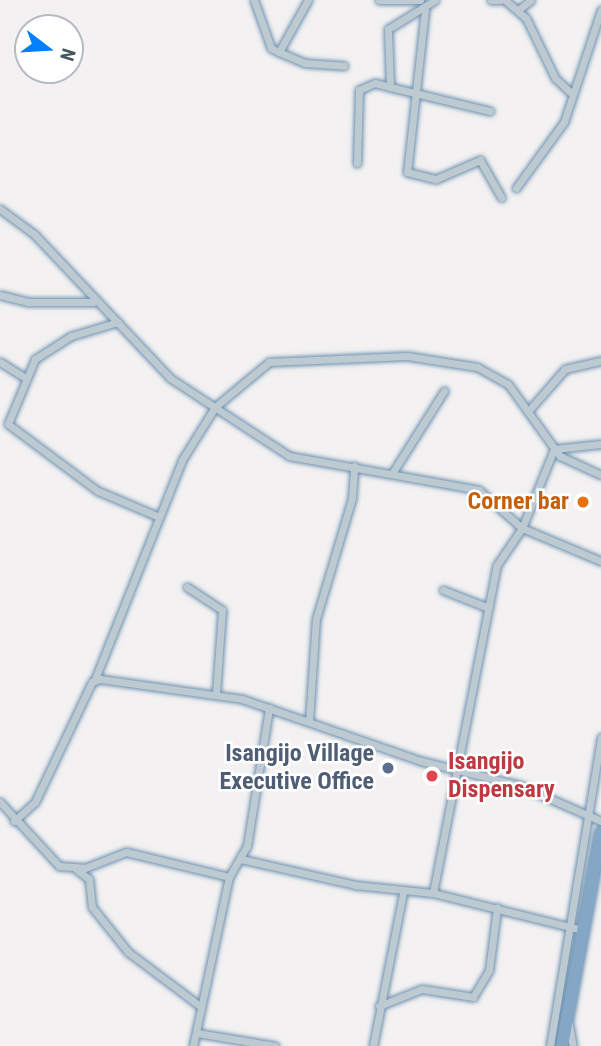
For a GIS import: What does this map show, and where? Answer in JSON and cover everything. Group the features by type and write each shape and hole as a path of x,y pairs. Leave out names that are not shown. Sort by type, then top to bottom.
{"highway":[{"path":"562,1046 575,930 601,833"}],"street":[{"path":"254,0 271,48 305,63 344,66"},
{"path":"279,52 308,0"},
{"path":"379,0 420,0"},
{"path":"390,87 388,29 425,10 435,0"},
{"path":"491,0 503,0 518,10 555,78 570,92"},
{"path":"518,10 531,0"},
{"path":"425,10 407,172 436,179 480,160 502,197"},
{"path":"516,188 564,122 570,92 601,10"},
{"path":"357,163 359,90 375,83 418,91 490,111"},
{"path":"0,209 41,241 93,302 118,323 170,378 289,456 480,489 522,528 601,562"},
{"path":"0,295 28,302 93,302"},
{"path":"118,323 60,342 35,359 26,378 10,430 98,491 157,516"},
{"path":"14,821 35,802 95,679 157,516 215,407 277,360 407,356 477,367 508,384 530,409 554,449 601,475"},
{"path":"530,409 565,369 601,361"},
{"path":"0,362 26,378"},
{"path":"393,472 443,391"},
{"path":"554,449 601,444"},
{"path":"433,893 498,565 522,528 554,449"},
{"path":"309,721 316,619 352,498 354,466"},
{"path":"187,587 222,610 216,693"},
{"path":"443,590 489,608"},
{"path":"95,679 216,693 309,721 459,772 519,785 601,821"},
{"path":"193,1046 229,877 241,859 269,708"},
{"path":"550,1046 575,930 588,816 601,737"},
{"path":"0,802 52,863 76,868 126,852 229,877"},
{"path":"241,859 400,893 433,893 575,930"},
{"path":"76,868 89,880 92,907 128,952 200,1006"},
{"path":"373,1046 400,893"},
{"path":"379,1006 422,989 473,997 489,970 497,908"},
{"path":"567,1015 573,1046"},
{"path":"197,1033 275,1046"}],"place":[{"name":"Corner bar","path":"583,502"},
{"name":"Isangijo Village Executive Office","path":"388,768"},
{"name":"Isangijo Dispensary","path":"432,776"}]}
